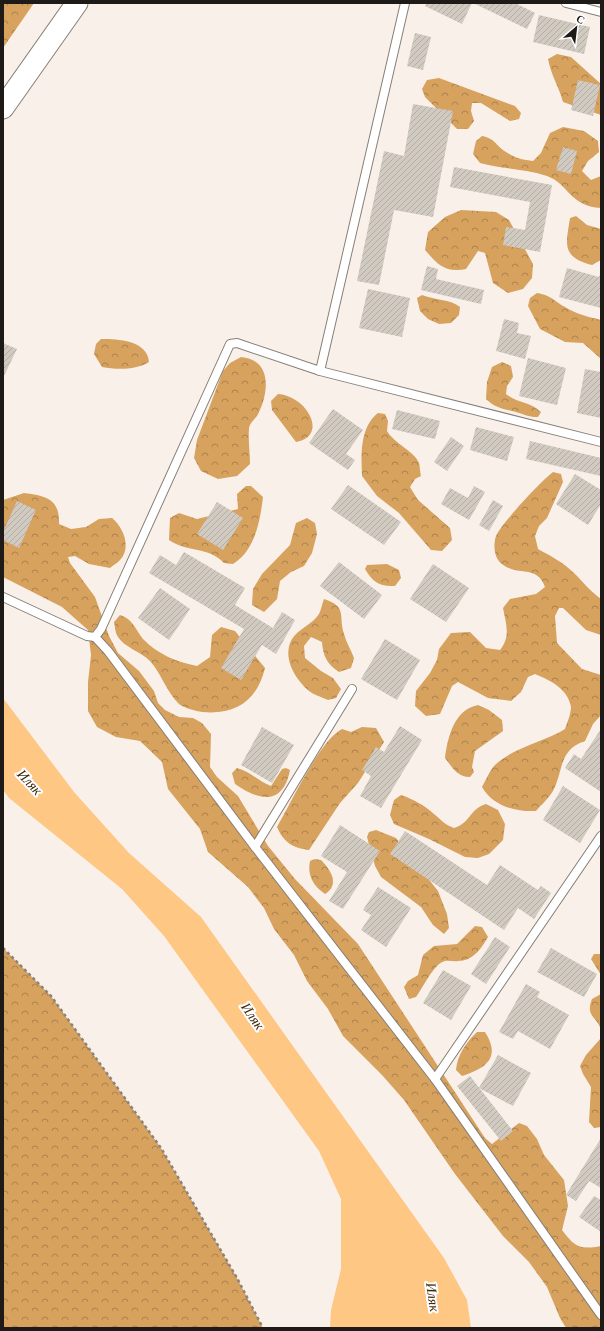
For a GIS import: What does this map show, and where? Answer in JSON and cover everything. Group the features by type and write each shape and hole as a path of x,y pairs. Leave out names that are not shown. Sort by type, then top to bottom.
{"street":[{"path":"3,108 77,3"}],"lane":[{"path":"320,371 405,3"},
{"path":"566,3 601,12"},
{"path":"95,637 101,629 230,344 237,343 320,371 601,442"},
{"path":"3,597 87,636 95,637 108,651 255,847 435,1079 601,1315"},
{"path":"255,847 352,689"},
{"path":"435,1079 601,836"}],"path":[{"path":"3,948 51,996 161,1148 237,1278 263,1328"}],"green space":[{"path":"3,3 34,3 3,48"},
{"path":"557,54 571,57 601,84 601,115 563,102 548,59"},
{"path":"439,78 515,106 521,113 519,119 510,121 481,103 472,103 471,111 474,121 468,129 457,129 425,97 422,89 427,80"},
{"path":"563,127 584,131 598,141 599,152 588,161 582,171 591,180 601,176 601,208 582,203 560,184 547,176 480,163 473,154 476,141 482,136 487,137 513,156 533,161 541,153 550,133"},
{"path":"461,210 496,212 509,220 533,264 532,278 523,289 508,293 493,283 485,253 478,251 466,269 453,270 442,267 425,250 428,232 445,217"},
{"path":"576,216 587,225 601,229 601,260 592,265 575,258 570,253 568,248 567,235 570,218"},
{"path":"537,293 549,297 574,312 601,320 601,359 583,343 565,342 540,329 528,306 530,298"},
{"path":"422,295 456,304 460,307 459,315 451,323 439,324 428,319 420,311 417,298"},
{"path":"101,339 131,342 143,349 149,362 138,367 126,369 102,367 94,354 96,344"},
{"path":"241,357 251,359 259,364 266,379 266,388 261,407 257,416 249,427 250,464 237,476 218,479 201,471 194,458 197,440 223,371 230,363"},
{"path":"502,362 511,366 513,377 507,386 506,394 537,409 541,412 538,417 501,408 486,399 487,382 492,367"},
{"path":"278,394 288,396 305,408 310,416 312,425 311,432 306,438 296,442 272,410 271,401"},
{"path":"378,413 385,414 388,421 387,431 417,459 419,463 421,476 415,479 410,487 418,500 450,528 452,540 442,551 431,550 399,513 377,496 362,476 362,450 365,433 372,419"},
{"path":"553,472 561,474 563,482 547,518 539,526 535,536 538,549 566,566 601,599 601,635 586,630 563,608 559,608 555,616 557,643 582,669 601,675 601,715 593,724 585,741 576,745 566,755 553,791 536,811 528,811 513,809 498,803 487,794 482,787 493,767 503,759 520,749 557,734 565,729 571,707 562,690 547,679 535,674 528,677 521,692 511,701 488,698 458,682 452,686 440,714 426,716 415,706 416,691 430,673 437,660 439,649 451,633 470,632 486,648 500,650 506,640 507,635 503,608 510,599 536,594 545,587 542,580 532,573 514,570 502,564 496,555 495,543 496,536 505,522 531,493"},
{"path":"246,486 251,486 263,497 262,506 255,535 247,551 233,564 224,563 211,554 183,547 169,540 170,518 179,513 197,519 238,509 237,494"},
{"path":"24,493 38,495 50,500 57,509 59,524 71,529 86,527 99,519 112,518 120,527 126,543 124,555 110,568 89,564 75,556 68,557 70,563 95,597 109,636 118,653 139,671 154,691 158,703 165,710 179,717 193,718 202,723 211,734 210,767 217,777 238,796 268,846 295,879 358,944 485,1138 492,1144 519,1123 527,1126 537,1139 544,1155 564,1180 568,1206 562,1230 574,1244 578,1246 587,1248 601,1246 601,1328 566,1328 560,1318 547,1287 529,1262 503,1236 455,1174 404,1100 382,1075 343,1036 328,1009 307,981 294,955 274,929 264,908 248,887 208,852 200,829 168,789 162,762 140,741 116,737 97,727 88,711 88,682 91,655 88,630 62,607 3,577 3,500"},
{"path":"307,518 315,523 317,534 312,553 304,566 291,572 280,581 277,599 264,612 252,605 253,589 262,574 290,545 296,523"},
{"path":"387,564 399,570 401,578 395,586 385,586 377,583 365,569 367,565"},
{"path":"324,599 336,605 341,612 342,627 354,658 351,668 339,672 331,666 326,659 322,642 311,637 304,646 305,658 321,671 333,678 341,689 336,698 328,700 312,693 298,679 291,666 288,652 289,646 295,635 316,618 320,612"},
{"path":"120,615 128,619 143,639 161,653 175,660 197,666 210,657 212,635 221,627 235,631 265,668 257,689 243,704 225,711 202,712 179,704 174,699 150,661 124,644 118,637 114,622"},
{"path":"478,705 489,710 502,720 503,731 475,751 472,767 474,772 470,777 465,777 455,771 445,758 446,750 450,733 458,718 463,712"},
{"path":"362,727 376,728 384,742 358,783 340,803 309,850 298,848 290,844 286,841 277,827 306,773 333,735 342,729 351,732"},
{"path":"237,768 242,769 271,786 282,769 286,768 290,770 287,782 282,790 276,795 261,797 244,790 235,784 232,773"},
{"path":"401,795 414,800 454,828 464,823 480,806 486,804 498,810 505,824 503,840 489,854 478,858 465,857 394,824 390,815 394,800"},
{"path":"376,830 396,838 438,891 447,914 449,928 444,934 433,925 421,907 381,877 375,866 367,837 369,832"},
{"path":"315,859 321,860 331,873 333,882 332,886 325,894 314,884 310,875 310,861"},
{"path":"475,926 482,927 488,937 476,954 468,959 441,963 433,971 416,997 409,999 404,987 408,981 418,975 423,955 434,946 457,944"},
{"path":"3,948 51,996 161,1148 237,1278 263,1328 3,1328"},
{"path":"594,954 601,954 601,975 591,959"},
{"path":"601,994 601,1030 592,1016 590,1005 592,999"},
{"path":"477,1032 485,1032 492,1048 491,1055 489,1060 484,1065 471,1073 462,1076 456,1070 460,1054 469,1040"},
{"path":"601,1038 601,1127 594,1128 589,1122 591,1087 580,1066 586,1055"}],"water":[{"name":"Иляк","path":"3,698 74,792 129,853 201,917 444,1258 467,1300 471,1328 330,1328 331,1310 341,1269 341,1199 319,1151 164,936 122,889 9,798 3,790"}],"building":[{"path":"427,3 472,3 462,24 425,6"},
{"path":"473,3 515,3 535,13 527,29"},
{"path":"539,15 590,27 584,54 533,42"},
{"path":"415,33 431,37 423,70 407,66"},
{"path":"578,80 600,85 593,116 571,110"},
{"path":"413,104 453,111 433,217 394,210 379,285 357,281 384,151 404,156"},
{"path":"563,147 577,151 571,174 556,170"},
{"path":"454,167 552,185 540,252 503,245 506,227 525,230 530,202 450,187"},
{"path":"427,266 438,269 436,279 484,290 481,304 421,290"},
{"path":"567,268 599,277 601,272 601,308 559,297"},
{"path":"368,289 410,298 402,337 359,328"},
{"path":"504,319 519,323 517,333 531,336 525,359 496,351"},
{"path":"3,343 17,349 3,378"},
{"path":"528,358 566,368 557,405 519,396"},
{"path":"585,369 601,372 601,418 577,413"},
{"path":"333,409 363,430 346,454 355,460 348,470 309,443"},
{"path":"397,410 440,421 435,439 392,429"},
{"path":"476,427 514,437 507,461 470,450"},
{"path":"451,437 464,446 447,471 434,462"},
{"path":"530,441 601,458 601,476 526,459"},
{"path":"575,474 601,490 601,504 588,525 556,504"},
{"path":"348,485 401,522 384,545 331,509"},
{"path":"474,486 485,492 469,520 441,504 450,488 468,498"},
{"path":"493,500 503,506 489,531 479,525"},
{"path":"17,501 36,510 19,548 3,540 3,532"},
{"path":"217,502 243,518 223,550 197,534"},
{"path":"184,552 245,588 235,605 273,628 282,612 295,620 276,654 262,645 241,680 221,668 244,629 149,573 160,555 176,565"},
{"path":"339,562 382,595 364,619 320,586"},
{"path":"433,564 469,588 446,622 410,599"},
{"path":"160,588 190,609 169,640 138,618"},
{"path":"385,639 420,660 397,700 361,679"},
{"path":"400,726 422,740 381,808 360,796 371,776 362,770 376,747 384,752"},
{"path":"262,727 294,745 272,783 241,765"},
{"path":"601,729 601,792 565,768 574,754 581,759"},
{"path":"563,786 600,810 580,843 543,820"},
{"path":"340,825 380,851 343,909 329,901 347,872 321,856"},
{"path":"405,831 487,885 500,865 538,890 541,886 551,893 534,919 518,908 504,930 390,854"},
{"path":"378,887 411,908 386,947 361,930 371,915 363,910"},
{"path":"495,937 510,947 486,984 471,974"},
{"path":"551,948 597,974 584,997 537,972"},
{"path":"443,970 471,986 451,1020 423,1003"},
{"path":"526,984 540,992 537,997 569,1015 550,1049 518,1031 513,1039 499,1032"},
{"path":"498,1055 531,1073 513,1106 479,1088"},
{"path":"470,1076 513,1131 501,1141 457,1086"},
{"path":"601,1138 601,1188 589,1181 576,1201 566,1195"},
{"path":"594,1196 601,1200 601,1232 579,1217"}]}
